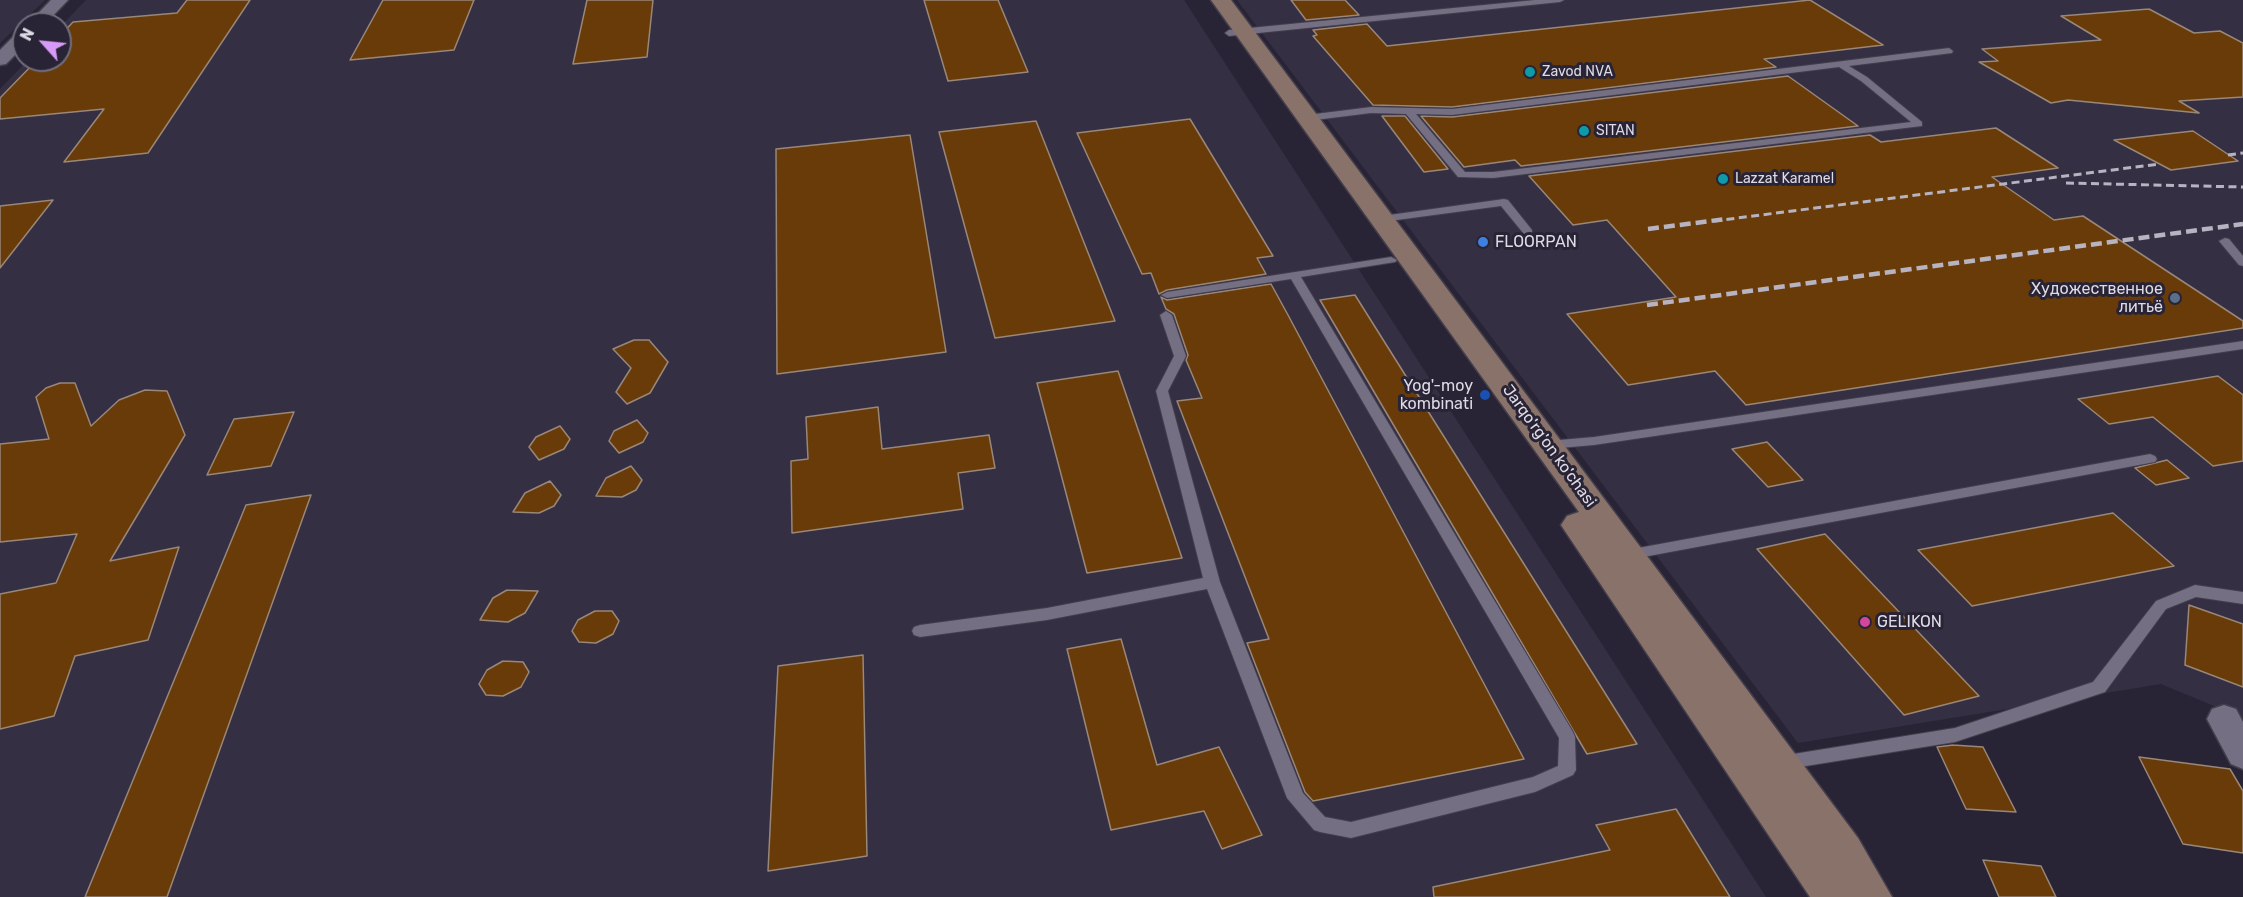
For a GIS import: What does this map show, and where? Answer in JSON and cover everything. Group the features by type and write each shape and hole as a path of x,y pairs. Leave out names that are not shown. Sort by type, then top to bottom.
{"main road":[{"name":"Jarqo'rg'on ko'chasi","path":"1206,0 1236,32 1307,118 1382,219 1548,445 1617,557"},
{"name":"Jarqo'rg'on ko'chasi","path":"1221,0 1236,32 1391,260 1617,557 1764,766 1835,897"},
{"name":"Jarqo'rg'on ko'chasi","path":"1764,766 1842,852 1869,897"}],"street":[{"path":"48,12 60,0"},
{"path":"0,60 12,48"},
{"path":"2224,719 2243,754"}],"lane":[{"path":"1236,32 1560,0"},
{"path":"1307,118 1371,110 1452,112 1949,51"},
{"path":"1410,112 1462,175 1493,175 1919,124 1840,64"},
{"path":"1382,219 1504,202 1528,232"},
{"path":"2225,242 2243,263"},
{"path":"1167,295 1391,260"},
{"path":"1166,315 1180,356 1162,391 1212,582 1296,798 1320,824 1351,830 1535,784 1567,770 1567,737 1294,275"},
{"path":"1548,445 1594,441 2243,345"},
{"path":"1617,557 2150,459"},
{"path":"920,632 1047,614 1212,582"},
{"path":"1764,766 1955,735 2099,687 2162,605 2195,591 2243,598"}],"shaded area":[{"path":"0,0 45,0 32,12 12,12 12,32 0,43"},
{"path":"86,0 1184,0 1766,897 0,897 0,89 16,72 72,72 72,15"},
{"path":"1237,0 2243,0 2243,718 2161,684 1798,743"}],"building":[{"path":"187,0 250,0 148,153 64,162 104,109 0,119 0,98 25,72 72,72 73,22 177,13"},
{"path":"383,0 474,0 454,50 350,60"},
{"path":"587,0 653,0 647,57 573,64"},
{"path":"924,0 998,0 1028,72 948,81"},
{"path":"1291,0 1345,0 1359,15 1306,20"},
{"name":"Zavod NVA","path":"1810,0 1883,45 1764,59 1776,67 1452,107 1373,105 1313,36 1317,35 1313,30 1367,24 1387,46"},
{"path":"2149,9 2194,33 2220,31 2243,43 2243,97 2179,101 2199,113 2068,100 2051,103 1979,62 1998,61 1982,49 2101,40 2061,16"},
{"name":"SITAN","path":"1788,76 1858,126 1521,166 1515,160 1464,167 1421,116 1452,117"},
{"path":"1382,116 1405,116 1448,169 1424,172"},
{"path":"1190,119 1273,256 1257,258 1266,274 1167,290 1159,294 1151,273 1142,274 1077,133"},
{"path":"1036,121 1115,321 995,338 939,132"},
{"path":"1996,128 2058,168 1992,177 2054,220 2083,216 2243,321 2243,328 1746,405 1715,371 1628,385 1567,314 1676,297 1607,220 1573,225 1529,176 1870,135 1881,142"},
{"path":"2193,131 2238,161 2171,170 2114,140"},
{"path":"910,135 946,352 777,374 776,149"},
{"path":"53,200 0,268 0,206"},
{"path":"1271,284 1524,759 1313,801 1305,792 1247,643 1269,639 1177,401 1202,398 1186,360 1188,355 1174,314 1166,309 1161,297 1167,300"},
{"path":"1355,295 1637,744 1587,754 1320,300"},
{"path":"634,340 649,340 668,362 650,393 627,404 616,392 631,368 613,349"},
{"path":"1118,371 1182,558 1087,573 1037,383"},
{"path":"2218,376 2243,395 2243,461 2213,466 2153,417 2109,424 2078,399"},
{"path":"60,383 75,383 91,426 119,400 145,390 167,391 185,435 110,561 179,547 148,640 75,656 54,716 0,729 0,594 56,583 77,534 0,542 0,444 49,439 36,397 46,388"},
{"path":"878,407 882,449 989,435 995,468 958,473 963,509 792,533 791,461 808,459 806,417"},
{"path":"294,412 271,466 207,475 234,419"},
{"path":"637,420 648,433 643,442 619,453 609,441 614,431"},
{"path":"560,426 570,439 564,449 539,460 529,447 536,437"},
{"path":"1767,442 1803,480 1768,487 1732,449"},
{"path":"2167,460 2189,478 2156,485 2135,468"},
{"path":"631,466 642,480 636,490 622,497 596,496 606,478"},
{"path":"550,481 561,495 554,506 539,513 513,512 525,493"},
{"path":"311,495 167,897 85,897 246,505"},
{"path":"2113,513 2174,566 1972,606 1918,550"},
{"name":"GELIKON","path":"1825,534 1979,696 1904,715 1757,549"},
{"path":"507,590 538,591 525,613 508,622 480,620 493,598"},
{"path":"2189,605 2243,624 2243,687 2185,665"},
{"path":"595,611 612,611 619,621 613,634 596,643 579,642 572,631 578,620"},
{"path":"1121,639 1157,765 1219,747 1262,835 1222,849 1204,811 1111,830 1067,649"},
{"path":"863,655 867,856 768,871 778,666"},
{"path":"503,661 523,662 529,672 521,687 503,696 486,695 479,684 487,670"},
{"path":"1953,745 1983,747 2016,812 1966,809 1937,747"},
{"path":"2139,757 2230,769 2243,791 2243,853 2183,844"},
{"path":"1676,809 1730,897 1434,897 1433,887 1610,850 1596,825"},
{"path":"1983,860 2041,866 2056,897 1999,897"}],"railway":[{"path":"2228,155 2243,153"},
{"path":"1714,221 2159,164"},
{"path":"2066,183 2243,187"},
{"path":"1648,229 1726,219"},
{"path":"1647,305 2243,224"}],"place":[{"name":"Zavod NVA","path":"1530,72"},
{"name":"SITAN","path":"1584,131"},
{"name":"Lazzat Karamel","path":"1723,179"},
{"name":"FLOORPAN","path":"1483,242"},
{"name":"Художественное литьё","path":"2175,298"},
{"name":"Yog'-moy kombinati","path":"1485,395"},
{"name":"GELIKON","path":"1865,622"}]}
